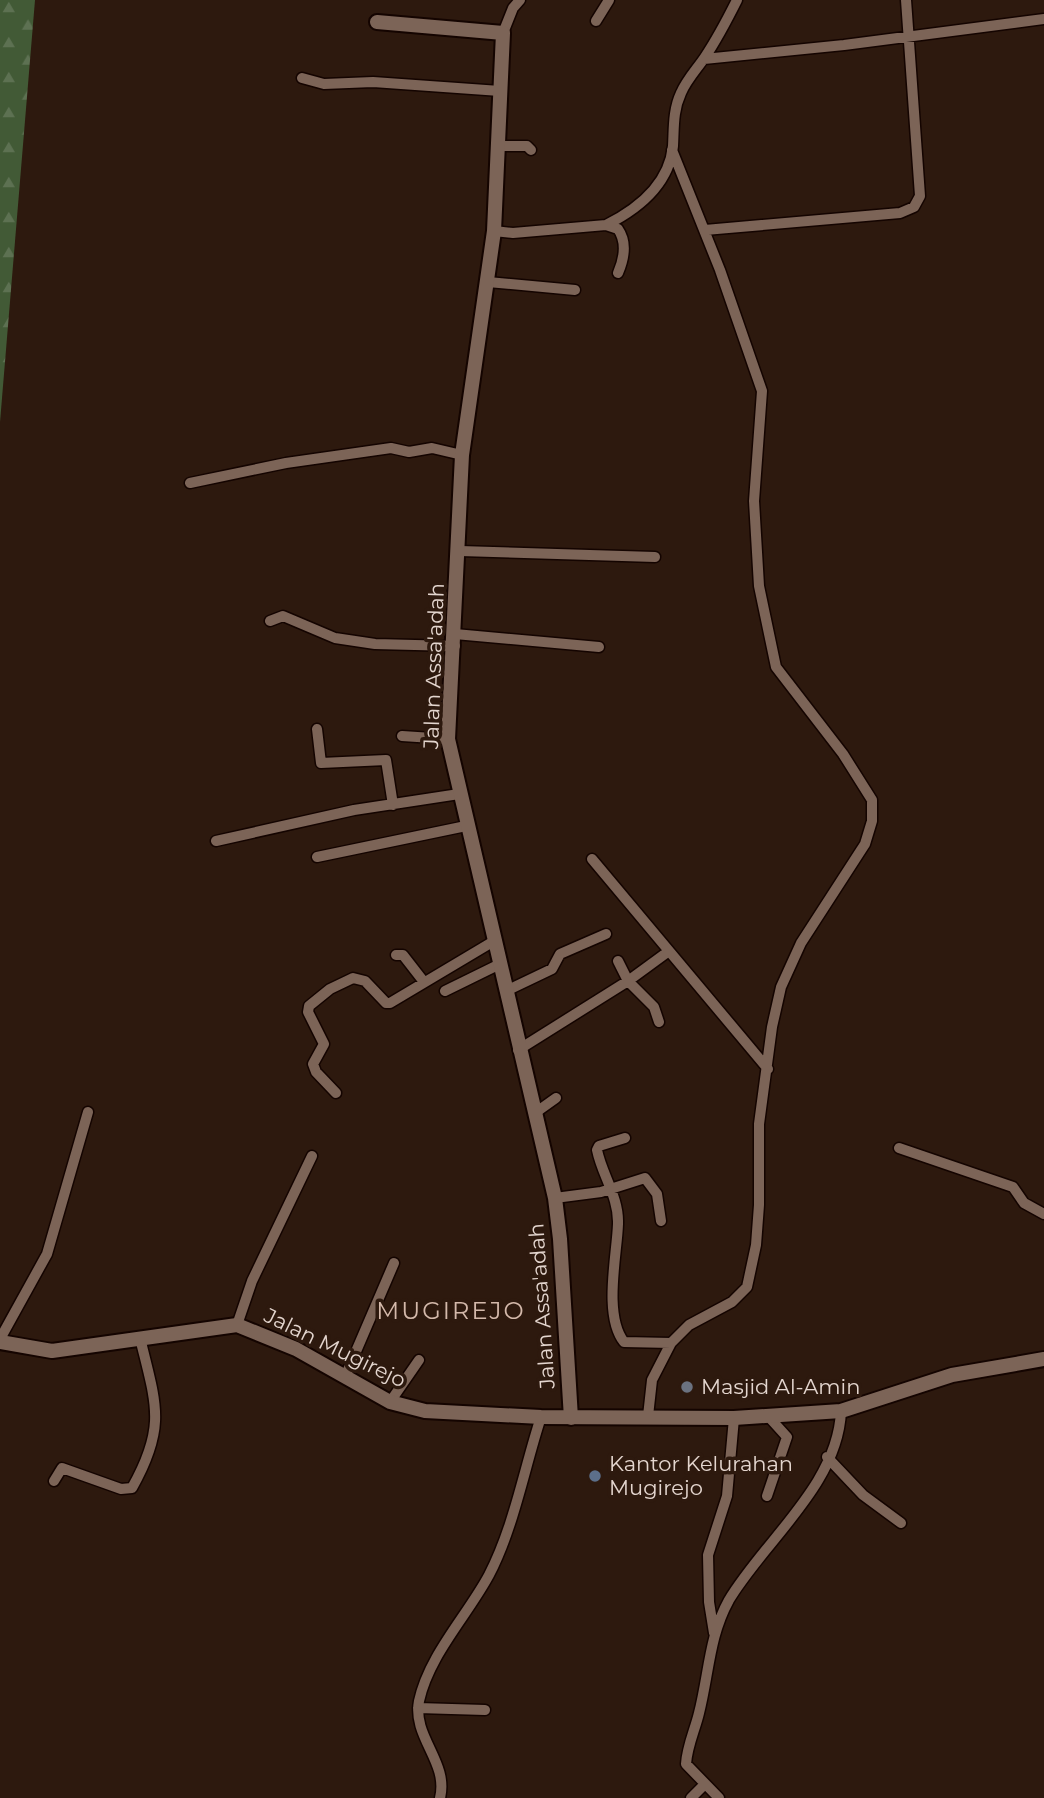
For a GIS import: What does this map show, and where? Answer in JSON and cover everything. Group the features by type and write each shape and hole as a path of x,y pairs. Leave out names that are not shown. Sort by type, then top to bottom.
{"street":[{"path":"596,21 609,0"},
{"path":"606,225 649,198 672,150 674,114 681,92 704,59 737,0"},
{"path":"705,230 900,213 914,208 920,196 906,0"},
{"path":"377,22 503,33 516,3"},
{"path":"704,59 1044,19"},
{"name":"Jalan Assa'adah","path":"503,33 500,146 494,231 462,455 460,551 448,739 518,1050 555,1198 561,1239 571,1418"},
{"path":"302,78 324,85 373,82 500,91"},
{"path":"500,146 527,146 531,150"},
{"path":"648,1416 652,1380 671,1343 690,1325 732,1303 747,1287 756,1245 759,1124 772,1027 781,986 801,943 865,844 872,821 872,800 843,754 776,667 759,586 754,502 762,391 705,230 672,150"},
{"path":"494,231 513,233 606,225 618,229 622,236 623,262 618,274"},
{"path":"488,282 575,290"},
{"path":"190,483 286,463 391,448 409,452 432,448 462,455"},
{"path":"460,551 655,557"},
{"path":"270,621 283,617 335,638 349,640 455,640 599,647"},
{"path":"317,729 321,763 386,760 393,805"},
{"path":"402,736 448,739"},
{"path":"216,841 354,810 459,794"},
{"path":"317,857 466,826"},
{"path":"592,859 768,1069"},
{"path":"506,991 552,969 561,954 606,934"},
{"path":"336,1093 316,1072 313,1064 324,1045 308,1013 309,1006 330,989 353,978 365,981 386,1003 494,941"},
{"path":"518,1050 628,981 669,951"},
{"path":"396,955 403,955 424,982"},
{"path":"618,961 628,981 654,1007 659,1022"},
{"path":"445,990 500,964"},
{"path":"535,1113 556,1098"},
{"path":"0,1340 47,1254 88,1112"},
{"path":"625,1138 599,1146 597,1150 611,1189 618,1222 612,1277 621,1339 624,1342 671,1343"},
{"path":"899,1148 1013,1186 1024,1203 1044,1214"},
{"path":"237,1325 256,1271 312,1156"},
{"path":"555,1198 611,1189 645,1178 657,1194 662,1221"},
{"path":"345,1377 394,1263"},
{"name":"Jalan Mugirejo","path":"0,1340 52,1351 237,1325 296,1349 390,1402 425,1411 571,1418 734,1418 841,1411 952,1375 1044,1359"},
{"path":"54,1481 62,1468 121,1489 132,1488 150,1457 156,1422 140,1338"},
{"path":"390,1402 419,1360"},
{"path":"719,1798 688,1768 686,1760 699,1712 714,1633 733,1595 792,1520 840,1431 841,1411"},
{"path":"767,1496 787,1437 768,1416"},
{"path":"440,1798 441,1772 419,1724 418,1708 428,1674 489,1575 500,1550 541,1417"},
{"path":"714,1633 709,1602 708,1555 727,1496 734,1418"},
{"path":"827,1457 863,1495 901,1523"},
{"path":"418,1708 485,1710"},
{"path":"691,1798 704,1785"}],"green space":[{"path":"0,0 35,0 0,422"}],"place":[{"name":"Masjid Al-Amin","path":"687,1387"},
{"name":"Kantor Kelurahan Mugirejo","path":"595,1476"}],"district":[{"name":"MUGIREJO","path":"451,1311"}]}
